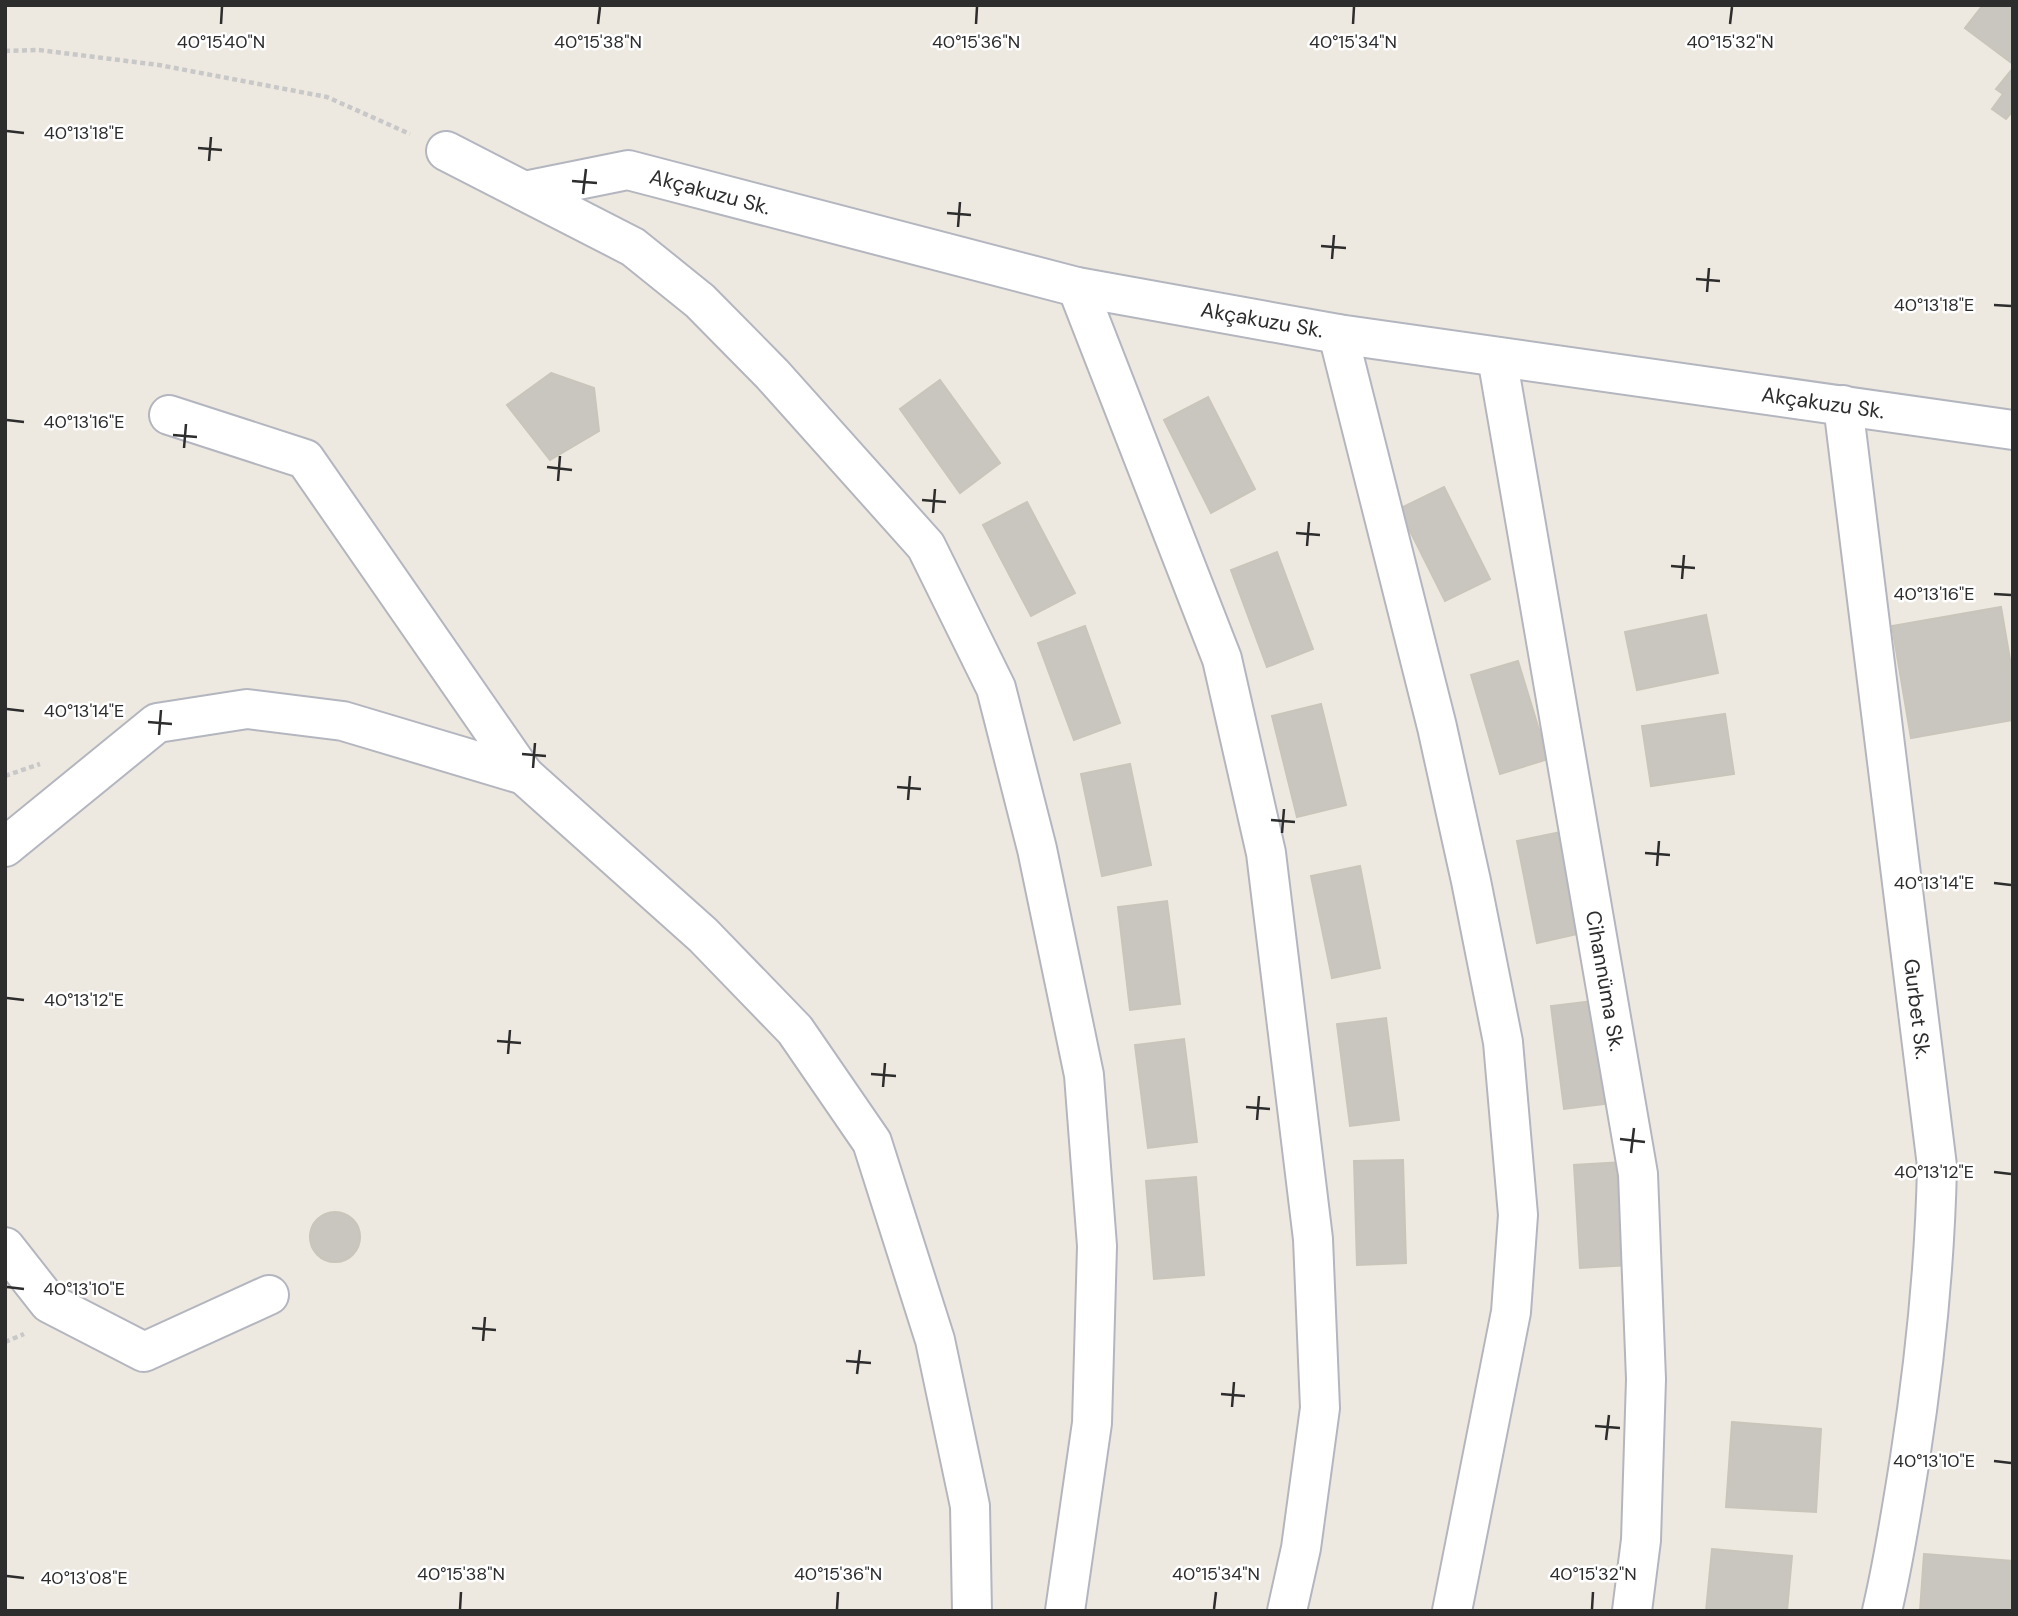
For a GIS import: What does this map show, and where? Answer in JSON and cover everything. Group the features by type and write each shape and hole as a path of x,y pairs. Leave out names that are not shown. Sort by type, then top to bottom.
{"street":[{"path":"446,150 633,247 700,301 772,374 926,547 996,688 1037,849 1084,1075 1097,1246 1092,1423 1065,1611"},
{"name":"Akçakuzu Sk.","path":"524,191 628,170 1077,287 1338,334 2013,430"},
{"path":"1077,287 1222,659 1266,853 1313,1240 1320,1408 1301,1548 1287,1611"},
{"path":"1338,334 1437,727 1503,1042 1518,1215 1511,1312 1452,1611"},
{"name":"Cihannüma Sk.","path":"1497,356 1638,1174 1646,1380 1641,1540 1632,1611"},
{"name":"Gurbet Sk.","path":"1843,405 1937,1166 1936,1238 1925,1363 1894,1561 1882,1611"},
{"path":"169,415 305,459 524,775 703,935 794,1030 872,1142 935,1340 970,1506 972,1611"},
{"path":"5,847 156,723 247,709 343,721 524,775"},
{"path":"5,1247 49,1303 144,1352 269,1295"}],"path":[{"path":"5,51 39,51 159,65 327,96 446,150"}],"building":[{"path":"1983,5 2013,5 2013,64 1965,28"},
{"path":"2013,68 2013,114 2006,119 1992,109 2003,94 1996,89"},
{"path":"551,373 594,388 599,431 550,460 507,405"},
{"path":"940,380 1000,463 960,493 900,409"},
{"path":"1208,397 1255,489 1211,513 1164,420"},
{"path":"1444,487 1490,579 1445,601 1399,509"},
{"path":"1027,502 1075,593 1031,616 983,525"},
{"path":"1277,552 1313,649 1267,667 1231,570"},
{"path":"2001,607 2013,677 2013,720 1911,738 1892,626"},
{"path":"1706,615 1718,673 1637,690 1625,632"},
{"path":"1085,626 1120,723 1074,740 1038,643"},
{"path":"1518,661 1548,759 1500,774 1471,675"},
{"path":"1321,704 1346,805 1297,817 1272,716"},
{"path":"1725,714 1734,774 1651,786 1642,726"},
{"path":"1130,764 1151,865 1102,876 1081,774"},
{"path":"1566,831 1586,932 1537,943 1517,841"},
{"path":"1360,866 1380,968 1332,978 1311,876"},
{"path":"1167,901 1180,1004 1130,1010 1118,907"},
{"path":"1601,1000 1613,1103 1564,1109 1551,1006"},
{"path":"1386,1018 1399,1120 1350,1126 1337,1024"},
{"path":"1184,1039 1197,1142 1148,1148 1135,1045"},
{"path":"1403,1160 1406,1263 1357,1265 1354,1161"},
{"path":"1623,1162 1630,1265 1580,1268 1574,1165"},
{"path":"1196,1177 1204,1275 1154,1279 1146,1181"},
{"path":"335,1212 352,1220 360,1237 352,1254 335,1262 318,1254 310,1237 318,1220"},
{"path":"1732,1422 1821,1429 1816,1512 1726,1507"},
{"path":"1712,1549 1792,1556 1787,1611 1706,1611"},
{"path":"1924,1554 2013,1561 2013,1611 1920,1611"}]}
